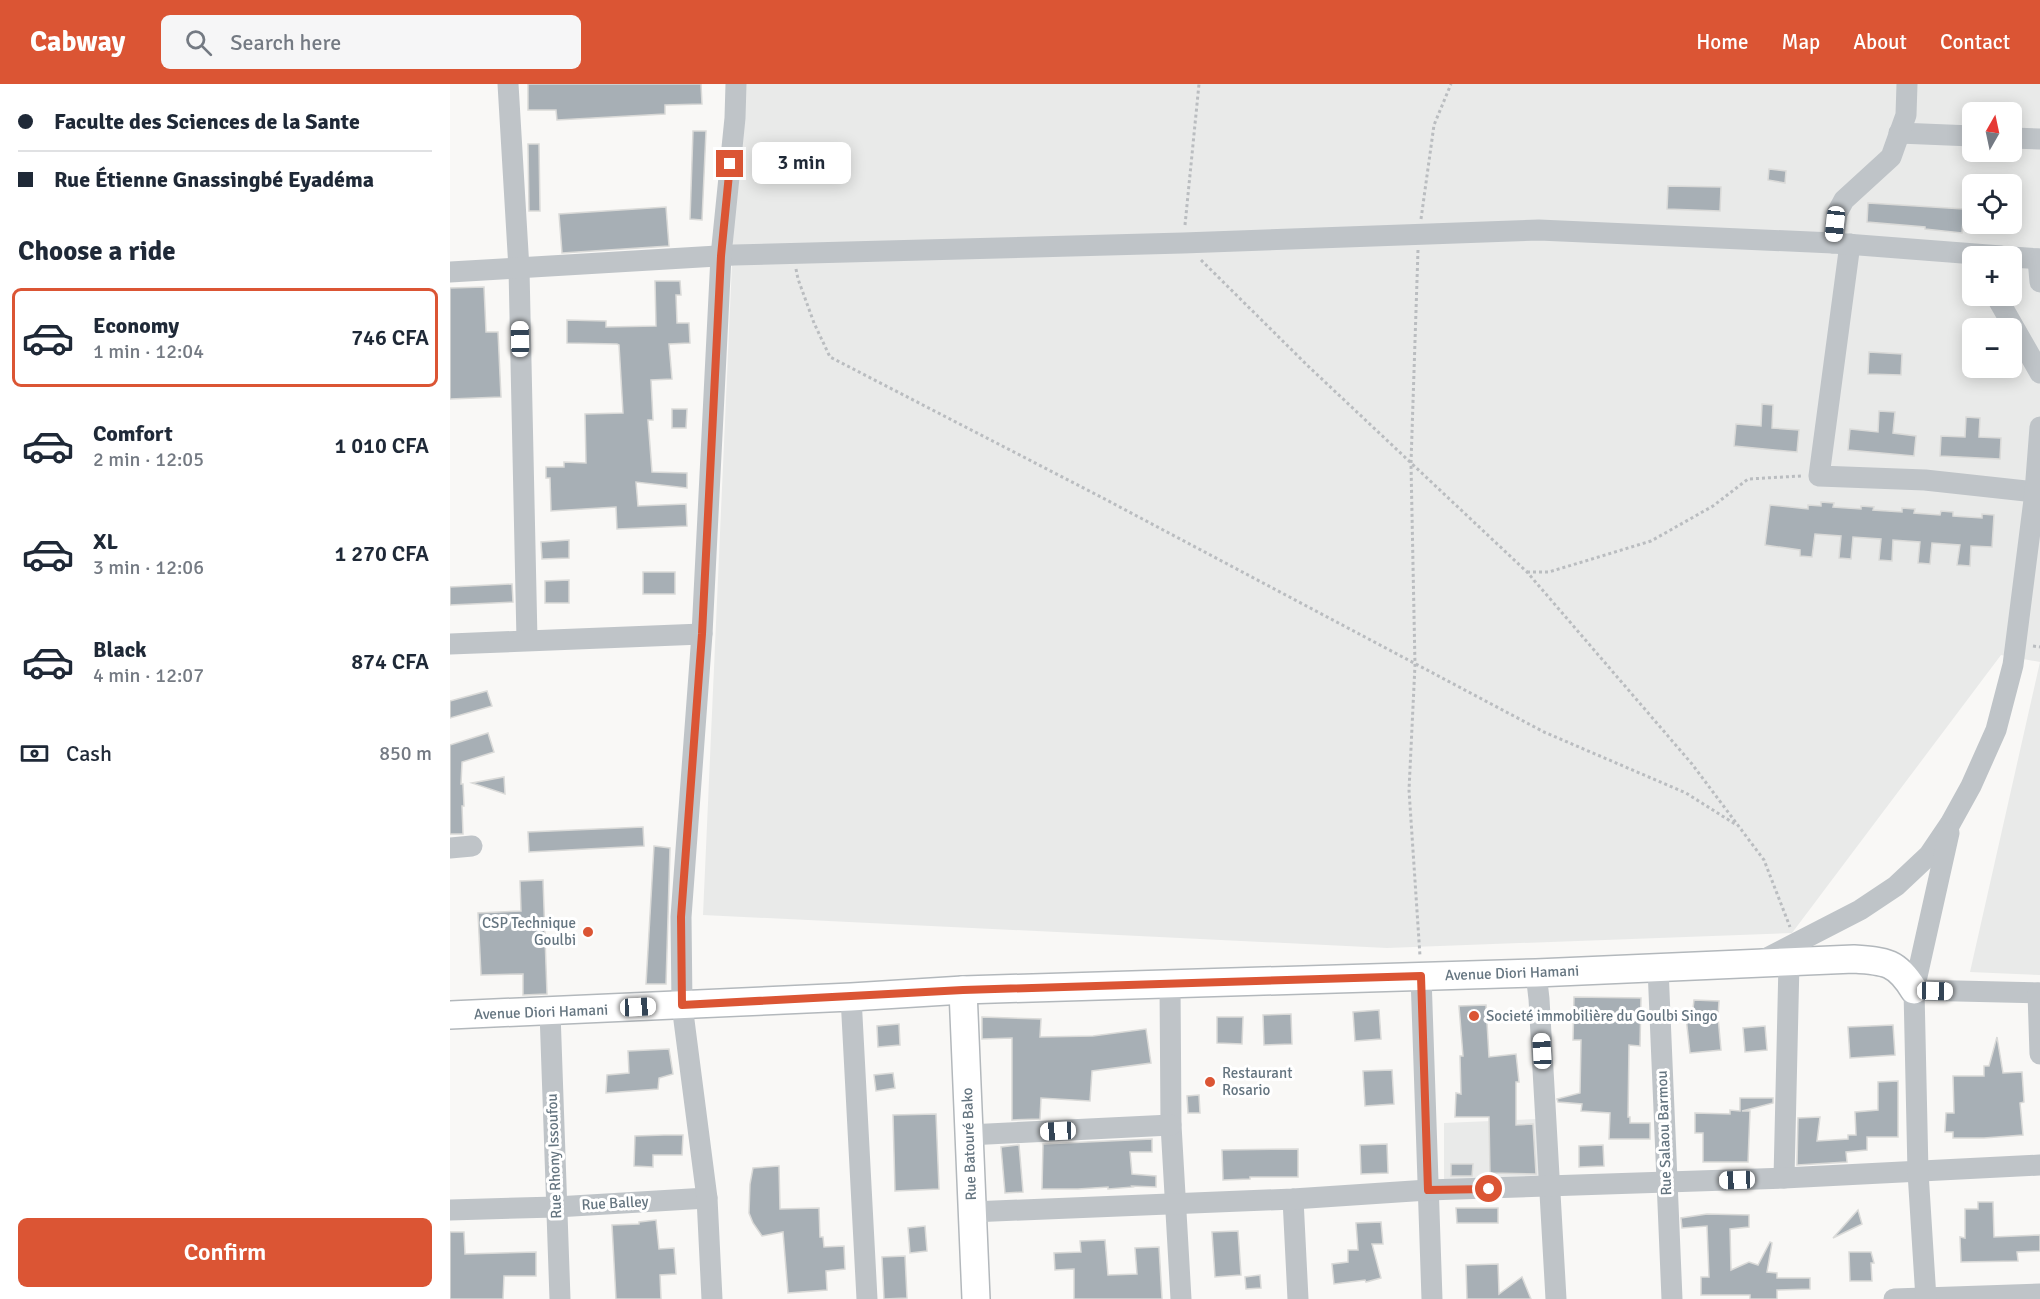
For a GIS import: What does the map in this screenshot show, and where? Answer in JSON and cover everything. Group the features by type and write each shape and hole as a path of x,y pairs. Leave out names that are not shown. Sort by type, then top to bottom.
{"main road":[{"name":"Avenue Diori Hamani","path":"450,1015 550,1012 963,990 1536,973 1854,959 1876,960 1894,965 1905,975 1914,990"},
{"name":"Rue Batouré Bako","path":"963,990 976,1299"}],"street":[{"path":"508,84 519,269 527,640"},
{"path":"722,84 735,118"},
{"path":"712,1299 707,1198 682,1005 681,917 702,634 721,256 735,118 736,84"},
{"path":"1908,84 1906,115 1891,157 1844,201 1837,213 1841,244 1819,476 1925,480 2035,492"},
{"path":"1899,133 1962,136"},
{"path":"2022,138 2040,139"},
{"path":"450,272 721,256 1183,243 1419,233 1569,231 1841,244 1962,255"},
{"path":"2022,258 2039,259 2040,282"},
{"path":"2002,306 2040,373"},
{"path":"1754,964 1860,910 1896,886 1929,855 1950,824 1971,786 1996,730 2013,665 2035,492 2040,427"},
{"path":"2020,615 2040,598"},
{"path":"450,644 702,634"},
{"path":"1926,1299 1918,1172 1914,990 1950,824"},
{"path":"450,848 472,846"},
{"path":"1784,1178 1789,963"},
{"name":"Rue Salaou Barmou","path":"1658,968 1672,1299"},
{"path":"1536,973 1556,1299"},
{"path":"1421,976 1432,1299"},
{"path":"1170,984 1171,1125 1181,1299"},
{"path":"1914,990 2039,993 2040,1054"},
{"path":"851,997 867,1299"},
{"name":"Rue Rhony Issoufou","path":"550,1012 560,1299"},
{"path":"968,1135 1171,1125"},
{"path":"971,1212 1293,1199 1428,1190 1784,1178 2040,1165"},
{"name":"Rue Balley","path":"450,1210 556,1207 707,1198"},
{"path":"1293,1199 1298,1299"},
{"path":"1894,1299 2040,1294"}],"path":[{"path":"1199,84 1183,243 1308,366 1527,572 1692,764 1764,860 1792,933"},
{"path":"1419,946 1409,790 1415,665 1411,463 1419,233 1434,125 1451,84"},
{"path":"794,254 798,279 830,357 1101,497 1544,732 1686,793 1736,824"},
{"path":"1527,572 1550,572 1651,541 1713,506 1748,479 1819,476"}],"shaded area":[{"path":"740,84 2040,84 2040,662 2001,655 1792,933 1387,948 703,915"},
{"path":"2040,662 2040,975 1970,972"},
{"path":"1538,1119 1540,1177 1444,1181 1444,1123"}],"building":[{"path":"528,84 701,84 702,104 665,105 665,114 557,120 556,110 528,110"},
{"path":"693,131 706,131 702,220 690,219"},
{"path":"528,144 539,144 540,211 529,211"},
{"path":"1769,169 1786,171 1785,183 1768,180"},
{"path":"1668,186 1721,187 1720,211 1667,209"},
{"path":"1868,203 1962,209 1962,233 1867,222"},
{"path":"666,207 669,246 562,253 559,214"},
{"path":"655,281 680,281 681,295 676,295 677,323 689,323 690,343 669,344 672,379 651,380 653,420 648,420 652,472 687,473 687,488 636,482 638,506 686,504 687,526 617,529 616,507 551,511 550,478 546,478 546,467 564,467 564,462 586,463 585,414 623,413 619,345 567,343 567,320 606,321 606,327 656,326"},
{"path":"484,287 486,332 498,332 501,397 450,399 450,288"},
{"path":"1869,352 1902,354 1901,375 1868,374"},
{"path":"1762,404 1773,405 1772,428 1799,430 1797,452 1734,446 1736,424 1761,426"},
{"path":"672,409 687,409 686,428 672,428"},
{"path":"1879,411 1895,412 1893,433 1916,436 1914,456 1848,450 1850,429 1878,432"},
{"path":"1966,417 1980,418 1979,437 2001,438 2000,459 1940,456 1941,436 1965,437"},
{"path":"1821,502 1834,503 1833,507 1861,509 1861,506 1874,507 1873,510 1902,512 1902,508 1915,509 1914,513 1940,515 1941,511 1953,512 1953,516 1982,518 1982,514 1994,515 1992,547 1971,546 1970,566 1957,565 1960,545 1932,543 1930,564 1918,563 1920,542 1893,540 1892,561 1879,560 1881,539 1853,537 1851,559 1839,558 1841,536 1815,534 1812,557 1800,556 1800,550 1765,545 1770,505 1808,509 1808,505 1821,506"},
{"path":"569,540 569,558 542,559 541,542"},
{"path":"643,572 675,572 675,594 643,594"},
{"path":"569,580 569,603 545,603 545,581"},
{"path":"512,584 513,602 450,605 450,587"},
{"path":"487,691 492,706 450,718 450,701"},
{"path":"488,733 494,752 462,762 463,834 450,834 450,745"},
{"path":"504,777 505,794 472,783"},
{"path":"643,827 644,846 529,852 528,832"},
{"path":"654,846 670,848 666,984 646,984"},
{"path":"543,880 547,994 523,995 523,974 481,975 478,913 521,911 520,881"},
{"path":"1574,997 1641,998 1640,1046 1629,1045 1628,1117 1630,1117 1630,1123 1650,1123 1650,1139 1609,1139 1610,1113 1581,1111 1582,1104 1558,1102 1557,1099 1580,1093 1581,1040 1573,1040"},
{"path":"1694,1000 1719,1001 1721,1050 1690,1053 1686,1017 1692,1017"},
{"path":"1486,1005 1489,1057 1516,1054 1519,1082 1516,1082 1516,1125 1533,1124 1536,1174 1490,1173 1489,1117 1455,1117 1456,1093 1461,1094 1460,1056 1463,1056 1459,1006"},
{"path":"1379,1010 1381,1039 1355,1041 1353,1012"},
{"path":"1291,1014 1292,1044 1264,1045 1263,1015"},
{"path":"982,1017 1041,1019 1040,1037 1093,1036 1146,1029 1151,1063 1092,1071 1090,1101 1041,1098 1040,1119 1012,1120 1012,1038 982,1039"},
{"path":"1217,1017 1243,1017 1242,1044 1217,1043"},
{"path":"899,1024 900,1045 878,1047 877,1026"},
{"path":"1893,1025 1895,1055 1850,1058 1848,1027"},
{"path":"1765,1026 1767,1050 1745,1052 1743,1028"},
{"path":"1997,1037 2003,1073 2022,1072 2024,1102 2020,1103 2023,1135 1953,1138 1953,1132 1945,1132 1946,1113 1954,1113 1953,1076 1984,1076 1984,1066 1989,1066"},
{"path":"669,1049 673,1074 659,1078 658,1089 606,1093 607,1075 629,1073 628,1051"},
{"path":"1392,1070 1394,1104 1365,1106 1363,1071"},
{"path":"893,1073 895,1088 876,1091 874,1075"},
{"path":"1898,1081 1898,1137 1867,1137 1867,1150 1846,1152 1847,1162 1797,1165 1798,1118 1820,1117 1817,1141 1848,1139 1848,1135 1856,1135 1855,1112 1878,1110 1878,1082"},
{"path":"1199,1095 1200,1113 1188,1113 1187,1096"},
{"path":"1740,1098 1773,1098 1773,1103 1742,1111 1750,1111 1748,1162 1703,1162 1703,1133 1695,1133 1695,1113 1730,1114 1730,1110 1740,1111"},
{"path":"936,1114 939,1189 895,1191 893,1115"},
{"path":"683,1135 682,1155 653,1155 653,1167 634,1166 635,1136"},
{"path":"1152,1139 1152,1152 1130,1152 1132,1174 1156,1176 1156,1187 1042,1189 1043,1144"},
{"path":"1387,1144 1388,1173 1361,1174 1360,1145"},
{"path":"1019,1145 1023,1192 1005,1193 1001,1147"},
{"path":"1603,1145 1604,1166 1579,1167 1579,1146"},
{"path":"1298,1149 1298,1177 1250,1177 1250,1179 1223,1180 1222,1150"},
{"path":"1451,1164 1473,1164 1472,1176 1451,1176"},
{"path":"779,1166 780,1209 819,1208 820,1237 823,1237 824,1247 844,1246 845,1269 826,1271 827,1290 788,1293 783,1232 762,1236 749,1213 753,1168"},
{"path":"1978,1202 1993,1202 1994,1237 2040,1235 2040,1251 2017,1252 2018,1261 1961,1262 1960,1237 1965,1238 1965,1209 1978,1209"},
{"path":"1456,1208 1498,1208 1498,1223 1457,1223"},
{"path":"1858,1210 1862,1224 1833,1238"},
{"path":"1707,1214 1749,1215 1749,1227 1730,1229 1731,1270 1749,1262 1758,1265 1770,1242 1772,1243 1767,1272 1777,1273 1777,1278 1810,1278 1810,1289 1777,1290 1777,1299 1750,1299 1750,1295 1701,1295 1701,1277 1709,1277 1707,1226 1682,1228 1681,1218"},
{"path":"656,1220 659,1249 674,1248 676,1274 660,1275 661,1299 616,1299 612,1225 639,1224 639,1222"},
{"path":"1381,1222 1383,1244 1372,1244 1381,1278 1366,1282 1365,1280 1334,1284 1332,1264 1348,1262 1348,1250 1358,1250 1356,1223"},
{"path":"925,1226 927,1251 910,1253 908,1228"},
{"path":"1238,1231 1241,1275 1215,1277 1212,1232"},
{"path":"450,1232 464,1232 465,1254 536,1252 536,1276 504,1276 503,1299 450,1299"},
{"path":"1105,1240 1108,1275 1137,1274 1135,1248 1159,1247 1162,1299 1074,1299 1074,1269 1055,1270 1054,1253 1081,1252 1080,1241"},
{"path":"1849,1252 1871,1252 1874,1263 1871,1263 1872,1281 1850,1281"},
{"path":"905,1256 907,1298 884,1299 882,1257"},
{"path":"1498,1264 1499,1294 1522,1277 1531,1299 1467,1299 1466,1265"},
{"path":"1260,1275 1261,1288 1246,1289 1245,1277"}],"place":[{"name":"CSP Technique Goulbi","path":"588,932"},
{"name":"Societé immobilière du Goulbi Singo","path":"1474,1016"},
{"name":"Restaurant Rosario","path":"1210,1082"}],"route":[{"path":"730,164 721,256 702,634 681,917 682,1005 963,990 1421,976 1428,1190 1489,1189"}]}
